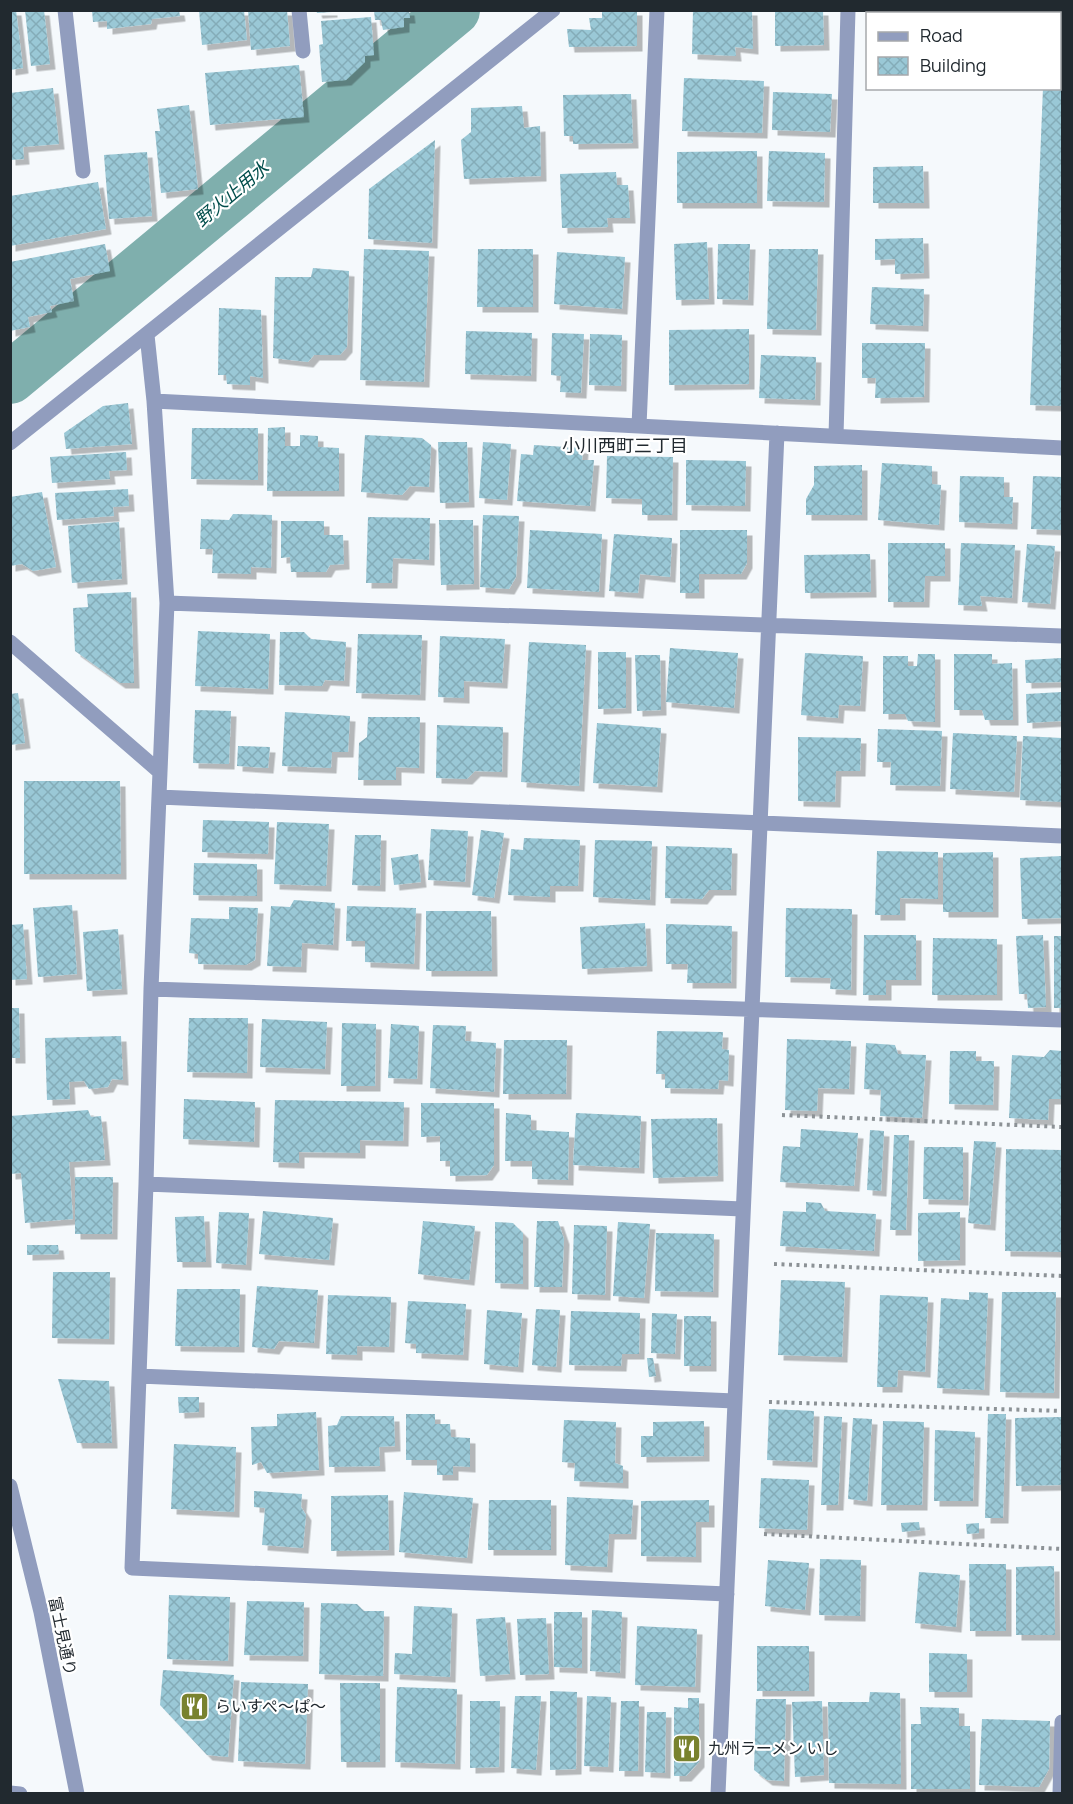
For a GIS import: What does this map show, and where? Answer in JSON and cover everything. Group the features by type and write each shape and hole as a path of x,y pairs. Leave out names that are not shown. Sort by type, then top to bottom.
{"street":[{"path":"65,10 83,171"},
{"path":"299,10 303,51"},
{"path":"10,442 553,10"},
{"path":"639,426 657,10"},
{"path":"836,436 848,10"},
{"path":"147,335 154,401 167,603 151,989 132,1568 727,1594"},
{"path":"154,401 1062,448"},
{"path":"718,1794 777,433"},
{"path":"167,603 1062,636"},
{"path":"10,642 160,772"},
{"path":"159,797 1062,836"},
{"path":"151,989 1062,1020"},
{"path":"146,1184 743,1209"},
{"path":"139,1376 735,1401"},
{"name":"富士見通り","path":"10,1486 41,1612 77,1794"},
{"path":"1060,1794 1062,1722"},
{"path":"10,1793 20,1794"}],"path":[{"path":"747,1113 1062,1127"},
{"path":"741,1263 1062,1276"},
{"path":"735,1401 1062,1411"},
{"path":"729,1533 1062,1549"}],"building":[{"path":"10,10 16,10 23,68 10,70"},
{"path":"25,10 44,10 50,64 31,66"},
{"path":"92,10 179,10 180,16 152,19 151,24 107,29 107,21 93,22"},
{"path":"199,10 244,10 247,40 202,45"},
{"path":"248,10 287,10 290,46 251,50"},
{"path":"316,10 332,10 332,12 317,13"},
{"path":"374,10 409,10 410,18 404,18 404,27 383,30 381,20 375,20"},
{"path":"602,10 637,10 637,46 569,47 567,29 591,30 589,18 602,18"},
{"path":"693,10 752,10 753,49 735,47 736,56 692,54"},
{"path":"775,10 823,10 824,45 775,46"},
{"path":"879,10 931,10 931,12 878,12"},
{"path":"1046,10 1062,10 1062,406 1030,405 1043,90 1061,90 1061,12 1046,12"},
{"path":"371,17 374,55 365,56 365,62 346,80 322,82 319,45 323,44 321,21"},
{"path":"299,65 304,117 210,125 205,73"},
{"path":"684,78 764,81 762,133 682,131"},
{"path":"53,88 59,144 23,147 24,159 10,160 10,93"},
{"path":"773,92 832,94 830,132 772,130"},
{"path":"631,94 633,143 573,144 573,136 564,136 563,95"},
{"path":"189,105 198,189 161,193 155,131 160,131 157,109"},
{"path":"522,106 524,128 540,126 541,176 464,179 461,140 471,132 471,108"},
{"path":"435,140 432,243 368,239 369,189"},
{"path":"757,151 757,203 677,203 677,152"},
{"path":"769,151 825,153 824,202 767,201"},
{"path":"147,152 152,216 109,219 104,155"},
{"path":"923,166 924,203 873,203 873,167"},
{"path":"616,172 617,185 628,185 630,218 607,218 608,227 562,228 560,174"},
{"path":"98,182 106,229 10,246 10,196"},
{"path":"923,238 924,273 895,274 895,259 875,260 875,239"},
{"path":"707,242 709,299 676,300 674,244"},
{"path":"105,244 110,271 70,279 74,301 50,306 52,312 28,317 30,327 10,331 10,262"},
{"path":"718,244 750,244 748,300 717,299"},
{"path":"364,249 429,251 424,382 360,380"},
{"path":"478,249 533,249 533,307 477,307"},
{"path":"769,249 818,249 816,330 767,329"},
{"path":"557,252 625,257 622,309 554,304"},
{"path":"313,268 349,271 347,347 340,355 314,355 308,362 273,358 275,277 311,277"},
{"path":"872,287 924,289 923,326 870,324"},
{"path":"219,308 261,310 263,378 250,376 250,385 227,384 226,375 218,375"},
{"path":"749,329 749,384 669,385 669,330"},
{"path":"466,331 532,333 531,376 465,374"},
{"path":"552,333 584,334 581,393 560,392 561,376 551,375"},
{"path":"590,334 622,335 621,386 589,385"},
{"path":"862,343 925,343 924,397 875,398 876,378 862,378"},
{"path":"761,355 816,357 815,400 759,398"},
{"path":"128,403 132,444 66,449 64,433 103,406"},
{"path":"285,427 285,446 300,446 300,435 318,436 318,447 339,448 339,491 267,491 268,428"},
{"path":"192,428 258,428 258,480 191,479"},
{"path":"365,435 422,438 431,445 429,487 410,486 402,495 361,492"},
{"path":"438,442 467,442 469,502 440,503"},
{"path":"483,442 511,444 507,500 479,498"},
{"path":"534,445 583,448 582,460 594,460 590,506 517,501 521,454 533,455"},
{"path":"126,452 127,470 109,471 110,479 52,483 50,457"},
{"path":"607,456 673,457 672,515 642,515 642,499 606,498"},
{"path":"686,460 746,461 745,506 686,505"},
{"path":"882,463 932,466 932,484 941,485 939,525 878,520"},
{"path":"862,465 862,515 806,515 806,499 814,485 814,466"},
{"path":"960,476 1004,477 1004,497 1013,497 1012,524 959,522"},
{"path":"1033,476 1062,477 1062,530 1031,529"},
{"path":"128,489 129,506 113,507 114,516 57,520 55,493"},
{"path":"42,492 56,567 33,571 22,564 10,566 10,497"},
{"path":"233,514 272,515 271,568 251,567 251,574 212,573 213,549 200,549 201,519 229,520"},
{"path":"483,515 519,516 516,577 509,589 480,587"},
{"path":"368,517 430,518 429,560 393,558 392,583 366,583"},
{"path":"439,520 473,520 474,584 441,585"},
{"path":"281,521 324,521 324,535 343,535 344,564 330,565 326,572 291,572 290,557 281,558"},
{"path":"119,522 122,579 72,583 68,526"},
{"path":"530,530 602,534 599,592 527,588"},
{"path":"680,530 747,530 747,563 741,574 699,574 699,593 680,593"},
{"path":"614,534 672,538 670,577 640,574 638,593 609,591"},
{"path":"888,543 945,543 945,576 925,576 924,602 888,602"},
{"path":"961,543 1015,545 1012,598 980,596 982,606 958,605"},
{"path":"1027,544 1055,546 1050,604 1022,602"},
{"path":"870,554 871,592 805,593 804,555"},
{"path":"131,592 134,683 120,683 75,651 73,608 88,607 87,594"},
{"path":"198,631 270,634 268,689 195,686"},
{"path":"280,632 304,632 311,639 346,642 344,681 325,680 322,686 279,685"},
{"path":"358,634 422,635 420,695 356,693"},
{"path":"440,636 505,639 502,683 464,681 464,698 438,697"},
{"path":"529,642 586,645 579,786 521,782"},
{"path":"670,648 738,653 734,708 666,702"},
{"path":"598,652 626,652 626,708 598,709"},
{"path":"805,653 863,656 860,706 839,705 838,718 801,715"},
{"path":"918,654 935,654 935,722 908,721 905,714 883,714 883,656 908,656 908,666 917,666"},
{"path":"954,654 992,654 992,664 1012,663 1013,720 985,720 982,710 954,710"},
{"path":"635,655 660,655 661,710 637,711"},
{"path":"1062,658 1062,682 1026,683 1025,660"},
{"path":"1062,692 1062,721 1027,723 1026,694"},
{"path":"18,693 25,743 10,745 10,694"},
{"path":"195,710 231,711 229,764 193,763"},
{"path":"285,712 350,716 348,752 332,752 331,768 282,766"},
{"path":"368,717 420,717 419,768 396,767 396,780 358,780 359,743 367,737"},
{"path":"597,723 661,728 657,787 593,783"},
{"path":"437,725 503,727 502,772 475,771 467,779 436,778"},
{"path":"878,729 942,731 940,786 890,785 891,762 877,762"},
{"path":"953,733 1017,736 1014,792 950,789"},
{"path":"1023,736 1062,738 1062,802 1020,800"},
{"path":"798,737 861,738 860,771 836,771 835,802 798,801"},
{"path":"238,746 270,747 268,768 237,766"},
{"path":"24,781 120,781 121,874 24,874"},
{"path":"203,820 269,822 268,854 202,852"},
{"path":"277,822 329,824 326,886 274,884"},
{"path":"431,829 468,831 465,882 428,880"},
{"path":"481,830 504,833 494,898 472,895"},
{"path":"355,835 381,835 380,886 352,885"},
{"path":"524,838 580,840 578,886 550,886 550,897 508,895 511,849 523,850"},
{"path":"595,840 652,841 650,900 593,897"},
{"path":"666,846 732,848 731,890 709,890 702,899 665,898"},
{"path":"877,851 938,852 938,899 900,898 900,915 875,915"},
{"path":"993,852 993,912 943,912 943,853"},
{"path":"418,854 421,882 394,885 391,858"},
{"path":"1062,856 1062,918 1022,919 1020,858"},
{"path":"194,863 257,864 257,896 193,895"},
{"path":"294,900 335,903 333,945 302,943 301,967 267,966 271,906 290,907"},
{"path":"72,905 77,974 38,977 33,908"},
{"path":"347,906 416,908 414,964 365,962 365,941 346,941"},
{"path":"229,907 258,908 255,960 246,965 198,964 198,954 189,953 191,918 229,919"},
{"path":"786,908 852,909 851,990 830,989 831,978 785,977"},
{"path":"426,911 491,911 492,971 426,971"},
{"path":"645,923 647,966 582,969 580,927"},
{"path":"23,924 27,979 10,980 10,925"},
{"path":"666,924 732,926 731,983 687,983 688,964 666,964"},
{"path":"118,929 122,989 87,991 83,932"},
{"path":"864,935 916,935 916,980 886,980 886,995 863,995"},
{"path":"1043,935 1046,1007 1028,1008 1027,994 1019,994 1016,936"},
{"path":"1054,936 1062,936 1062,1008 1054,1008"},
{"path":"933,938 997,939 997,995 932,995"},
{"path":"10,1008 19,1008 20,1058 10,1058"},
{"path":"189,1018 248,1018 247,1073 187,1072"},
{"path":"262,1019 327,1022 325,1069 260,1067"},
{"path":"342,1023 376,1024 375,1086 341,1086"},
{"path":"391,1024 419,1026 417,1079 388,1078"},
{"path":"433,1025 466,1026 465,1041 496,1043 494,1092 430,1088"},
{"path":"657,1031 723,1032 722,1049 729,1050 728,1081 719,1080 718,1089 665,1088 665,1074 656,1074"},
{"path":"121,1036 123,1080 112,1079 108,1087 89,1089 84,1081 69,1082 70,1099 47,1100 45,1038"},
{"path":"787,1039 851,1041 849,1089 818,1088 817,1111 785,1110"},
{"path":"504,1040 567,1040 566,1094 503,1094"},
{"path":"866,1043 895,1045 898,1054 926,1055 922,1118 880,1116 881,1090 864,1089"},
{"path":"1050,1050 1062,1051 1062,1099 1049,1099 1048,1120 1009,1118 1012,1055 1044,1057"},
{"path":"950,1051 976,1051 976,1061 994,1061 993,1105 949,1104"},
{"path":"184,1099 255,1102 254,1142 183,1139"},
{"path":"275,1100 404,1102 403,1141 360,1140 360,1153 299,1152 299,1163 273,1162"},
{"path":"421,1103 494,1103 494,1165 487,1175 450,1176 450,1161 440,1161 440,1136 421,1137"},
{"path":"88,1110 91,1117 101,1116 105,1160 69,1162 73,1219 25,1223 21,1173 10,1174 10,1116"},
{"path":"506,1113 531,1115 531,1130 569,1132 568,1180 532,1179 532,1161 505,1161"},
{"path":"576,1113 641,1116 639,1168 573,1165"},
{"path":"717,1118 718,1176 653,1178 651,1119"},
{"path":"801,1129 858,1133 854,1186 780,1182 783,1146 800,1147"},
{"path":"870,1130 884,1131 881,1191 867,1190"},
{"path":"894,1135 909,1135 906,1230 890,1230"},
{"path":"974,1141 996,1142 990,1225 968,1223"},
{"path":"924,1147 963,1147 963,1200 923,1199"},
{"path":"1006,1149 1062,1150 1062,1252 1005,1251"},
{"path":"75,1177 113,1177 112,1234 75,1234"},
{"path":"806,1202 821,1203 825,1211 876,1214 874,1251 780,1246 783,1211 806,1212"},
{"path":"263,1211 333,1218 329,1260 259,1254"},
{"path":"219,1212 249,1213 246,1265 216,1263"},
{"path":"960,1212 960,1260 918,1261 918,1213"},
{"path":"204,1216 206,1262 177,1262 175,1217"},
{"path":"423,1221 475,1226 469,1280 418,1274"},
{"path":"537,1221 558,1221 564,1239 562,1287 534,1287"},
{"path":"495,1222 513,1223 523,1233 523,1284 495,1283"},
{"path":"618,1222 650,1224 644,1298 613,1296"},
{"path":"574,1225 607,1226 605,1295 572,1294"},
{"path":"656,1233 714,1234 713,1292 655,1291"},
{"path":"27,1245 58,1245 59,1254 27,1255"},
{"path":"53,1272 110,1272 109,1339 52,1338"},
{"path":"781,1280 845,1282 842,1357 778,1355"},
{"path":"257,1286 318,1290 314,1343 279,1341 274,1349 252,1347"},
{"path":"177,1289 240,1289 239,1347 175,1346"},
{"path":"969,1292 988,1293 984,1390 937,1388 941,1298 969,1300"},
{"path":"1002,1292 1056,1292 1054,1393 1000,1392"},
{"path":"328,1295 391,1297 389,1347 357,1346 357,1355 326,1354"},
{"path":"880,1295 928,1297 925,1372 898,1370 897,1387 877,1387"},
{"path":"408,1301 466,1304 463,1355 416,1353 416,1344 405,1343"},
{"path":"536,1309 560,1310 556,1367 532,1365"},
{"path":"487,1310 522,1313 518,1367 484,1364"},
{"path":"571,1311 640,1313 639,1354 622,1354 621,1366 569,1365"},
{"path":"652,1313 677,1314 675,1354 651,1353"},
{"path":"684,1316 711,1316 711,1366 684,1366"},
{"path":"647,1358 653,1358 656,1376 649,1377"},
{"path":"58,1379 109,1381 112,1443 77,1443"},
{"path":"178,1397 199,1397 199,1412 179,1413"},
{"path":"769,1409 814,1411 812,1462 767,1460"},
{"path":"316,1412 319,1470 267,1473 261,1462 252,1465 251,1427 277,1426 277,1414"},
{"path":"406,1414 435,1414 435,1424 450,1424 451,1437 470,1438 470,1467 453,1466 453,1475 437,1475 437,1460 406,1460"},
{"path":"988,1414 1006,1414 1003,1518 985,1518"},
{"path":"341,1416 394,1416 395,1446 379,1447 380,1466 329,1467 328,1426 337,1425"},
{"path":"824,1416 842,1417 838,1505 821,1505"},
{"path":"1061,1417 1061,1485 1016,1486 1015,1418"},
{"path":"853,1418 872,1419 867,1501 848,1499"},
{"path":"564,1420 616,1422 615,1463 623,1466 623,1483 574,1481 575,1463 562,1462"},
{"path":"704,1421 704,1456 641,1457 641,1436 653,1436 653,1422"},
{"path":"883,1421 924,1422 922,1505 881,1505"},
{"path":"935,1430 975,1432 973,1501 934,1501"},
{"path":"174,1444 236,1447 234,1512 171,1509"},
{"path":"761,1478 809,1480 807,1530 759,1528"},
{"path":"254,1491 302,1494 301,1507 306,1515 303,1548 262,1545 265,1508 254,1507"},
{"path":"404,1492 473,1498 467,1558 399,1552"},
{"path":"388,1495 389,1550 331,1551 331,1496"},
{"path":"567,1497 633,1500 631,1534 609,1534 607,1567 565,1565"},
{"path":"489,1500 551,1500 551,1550 488,1550"},
{"path":"709,1500 709,1522 696,1522 696,1557 641,1556 641,1501"},
{"path":"919,1522 920,1530 902,1532 901,1523"},
{"path":"979,1523 979,1533 967,1534 966,1524"},
{"path":"820,1559 861,1560 860,1616 819,1615"},
{"path":"768,1560 809,1563 805,1610 765,1606"},
{"path":"969,1564 1006,1564 1006,1631 970,1631"},
{"path":"1054,1566 1055,1635 1016,1635 1016,1567"},
{"path":"919,1572 960,1575 956,1627 915,1623"},
{"path":"169,1595 230,1597 228,1661 167,1659"},
{"path":"247,1601 304,1602 303,1656 244,1655"},
{"path":"321,1603 357,1604 364,1611 384,1611 383,1676 319,1674"},
{"path":"414,1606 452,1608 450,1677 394,1674 395,1653 412,1654"},
{"path":"592,1610 622,1612 620,1673 590,1671"},
{"path":"554,1612 582,1612 582,1668 554,1667"},
{"path":"505,1617 510,1674 480,1676 476,1619"},
{"path":"546,1618 549,1674 520,1675 517,1619"},
{"path":"637,1626 697,1629 695,1687 635,1685"},
{"path":"757,1646 809,1646 809,1691 757,1691"},
{"path":"929,1653 967,1654 967,1692 929,1692"},
{"path":"163,1670 234,1675 228,1757 207,1755 160,1705"},
{"path":"241,1682 308,1684 305,1764 238,1761"},
{"path":"340,1683 380,1683 380,1762 341,1762"},
{"path":"397,1687 457,1689 455,1764 395,1762"},
{"path":"550,1691 577,1692 576,1769 550,1770"},
{"path":"870,1692 900,1693 901,1784 829,1783 828,1702 869,1702"},
{"path":"515,1696 541,1696 536,1770 511,1768"},
{"path":"587,1696 611,1697 608,1767 584,1766"},
{"path":"688,1698 699,1698 699,1762 686,1776 674,1776 674,1707 688,1708"},
{"path":"756,1699 786,1699 784,1781 767,1780 754,1770"},
{"path":"470,1701 500,1701 499,1767 470,1768"},
{"path":"621,1701 639,1701 638,1771 619,1771"},
{"path":"822,1701 824,1775 795,1777 792,1702"},
{"path":"920,1707 959,1708 959,1726 970,1726 970,1789 911,1789 911,1724 921,1724"},
{"path":"647,1712 666,1712 665,1773 645,1772"},
{"path":"982,1719 1050,1721 1049,1769 1039,1787 979,1785"}],"waterway":[{"name":"野火止用水","path":"10,378 454,10"}],"place":[{"name":"らいすぺ～ぱ～","path":"194,1706"},
{"name":"九州ラーメン いし","path":"687,1748"}],"district":[{"name":"小川西町三丁目","path":"625,446"}]}
